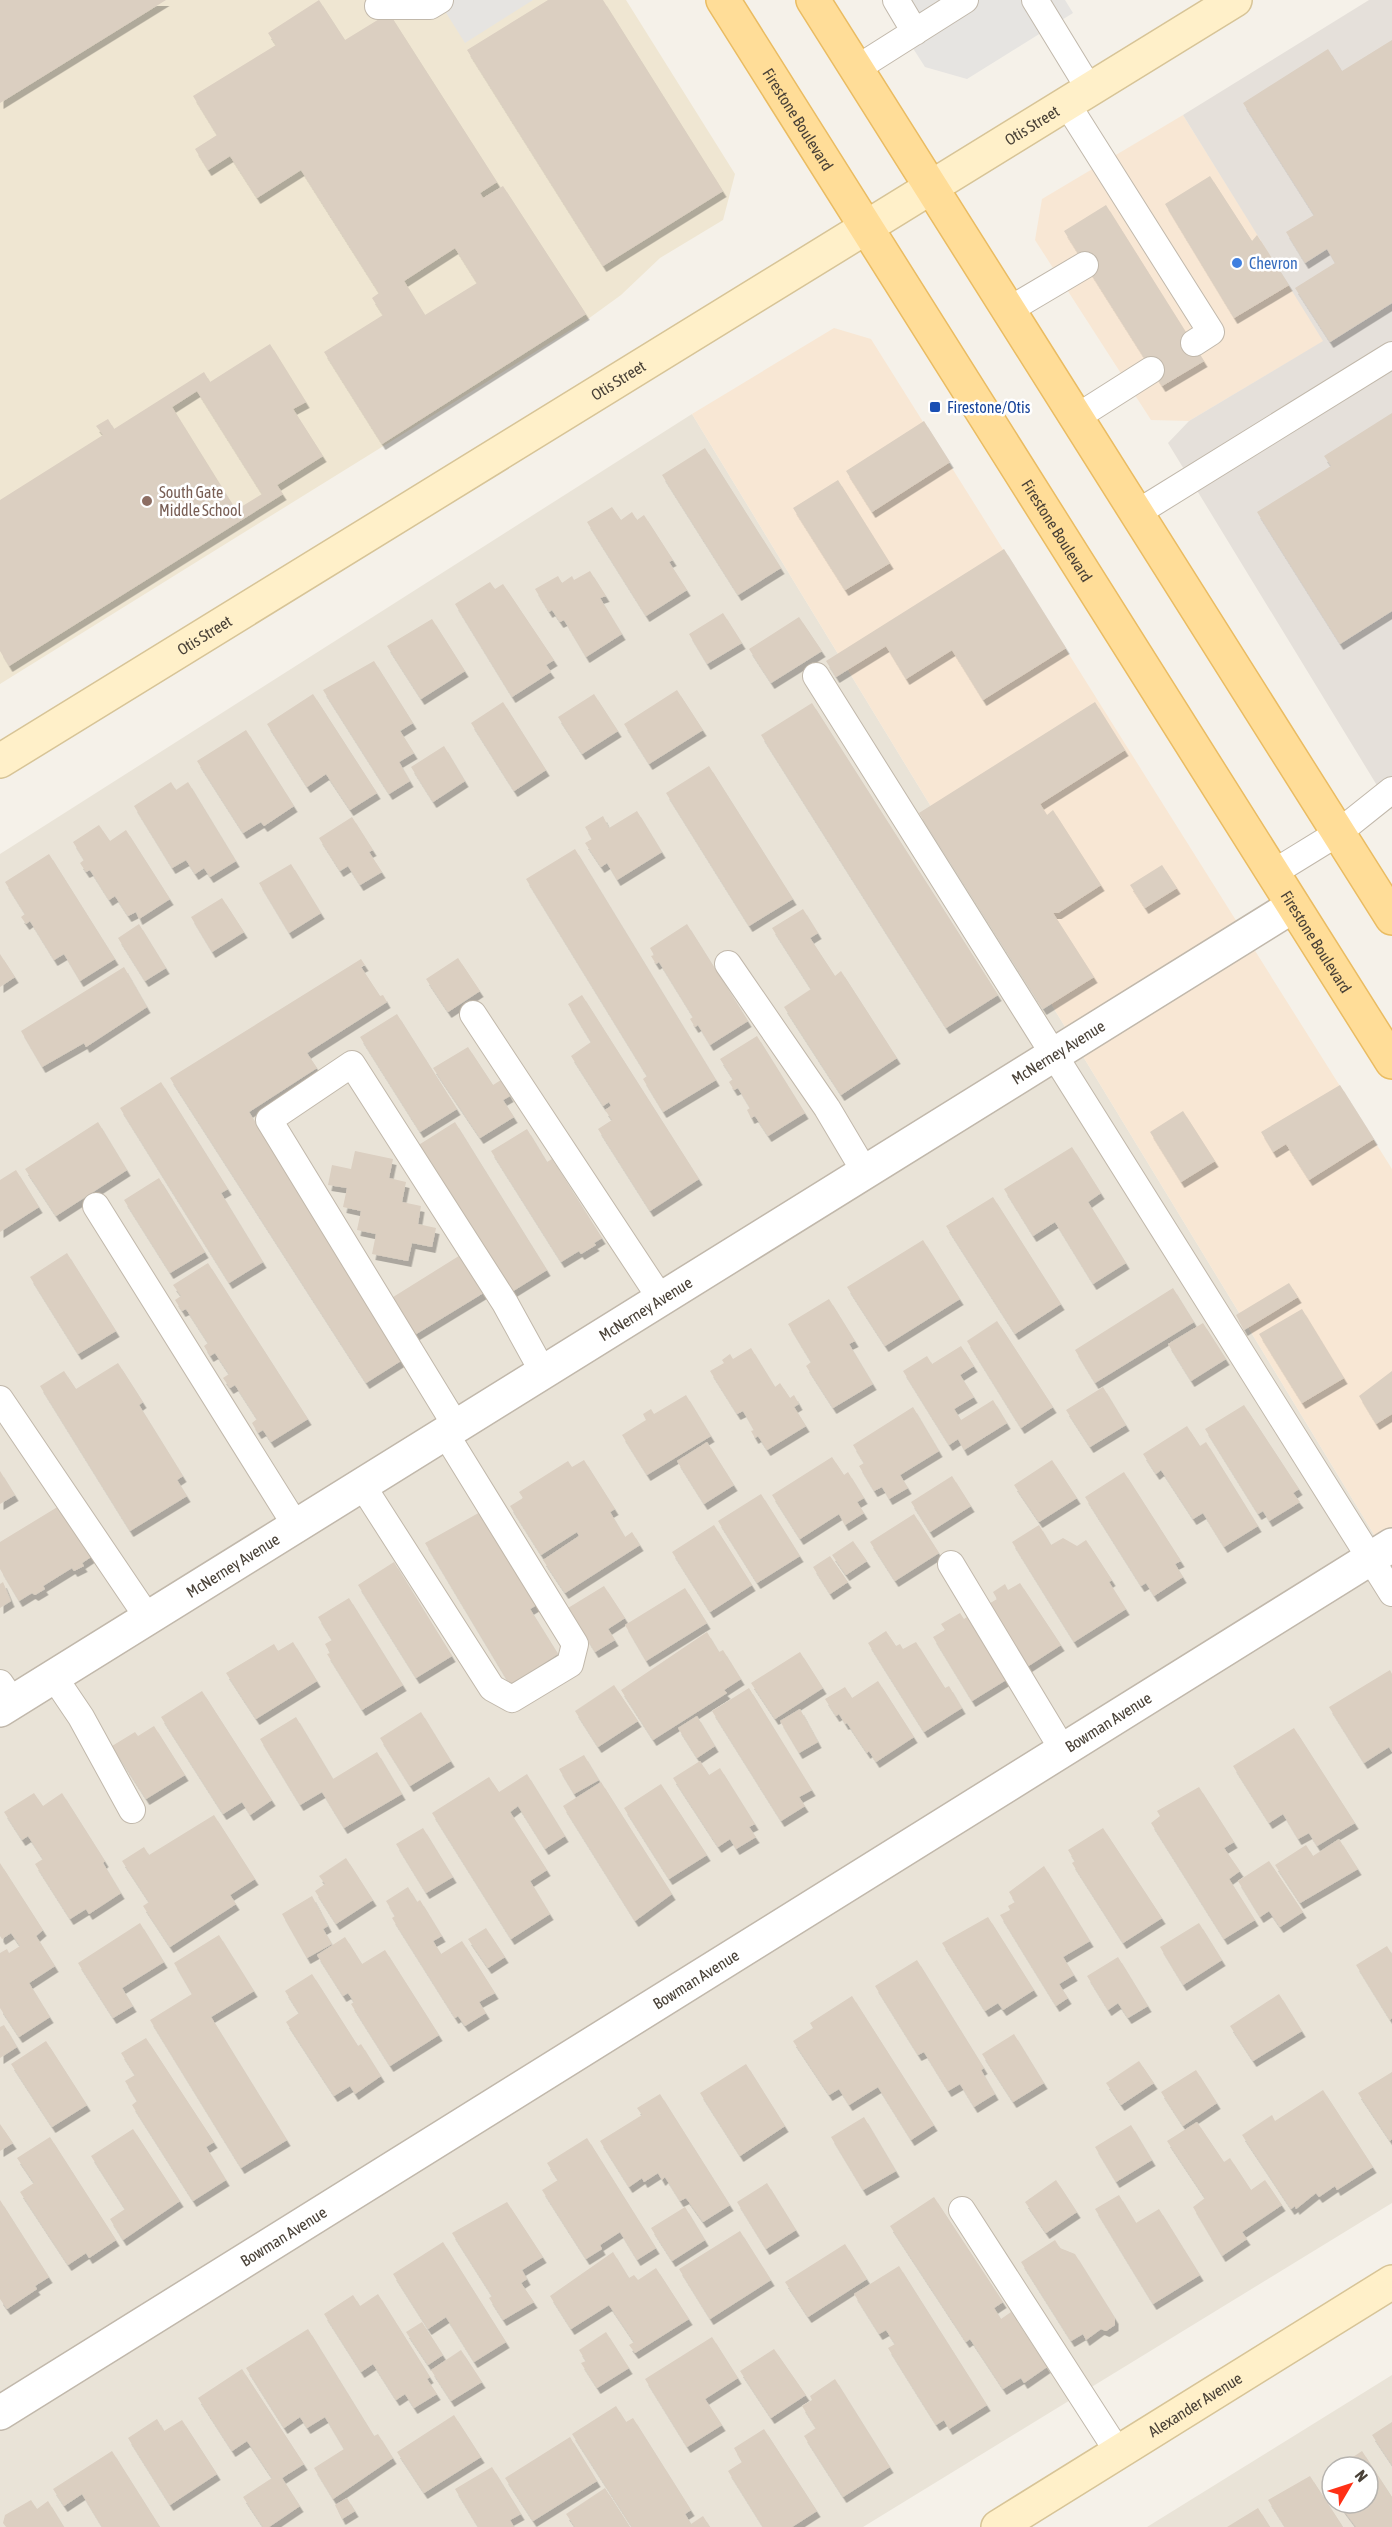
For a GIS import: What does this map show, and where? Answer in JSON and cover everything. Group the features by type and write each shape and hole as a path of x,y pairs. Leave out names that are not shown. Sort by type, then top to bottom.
{"main road":[{"name":"Firestone Boulevard","path":"723,0 1392,1062"},
{"path":"813,0 1392,918"},
{"name":"Otis Street","path":"0,760 1235,0"},
{"name":"Alexander Avenue","path":"998,2527 1392,2282"}],"street":[{"name":"McNerney Avenue","path":"4,1699 54,1677 1293,906"},
{"name":"Bowman Avenue","path":"0,2413 1381,1552"}],"lane":[{"path":"378,6 430,6 440,0"},
{"path":"896,0 915,32"},
{"path":"856,69 964,0"},
{"path":"1035,0 1136,233 1211,332 1194,343"},
{"path":"1009,310 1085,265"},
{"path":"1137,513 1392,355"},
{"path":"1077,417 1151,370"},
{"path":"816,676 1054,1055 1381,1552 1392,1593"},
{"path":"1273,873 1338,833 1392,790"},
{"path":"728,964 828,1108 865,1172"},
{"path":"473,1014 661,1299"},
{"path":"362,1485 492,1688 512,1699 570,1664 574,1644 269,1120 352,1064 505,1303 543,1372"},
{"path":"96,1206 296,1526"},
{"path":"0,1399 148,1618"},
{"path":"951,1564 1063,1750"},
{"path":"54,1677 81,1717 132,1810"},
{"path":"962,2210 1118,2452"}],"shaded area":[{"name":"South Gate Middle School","path":"0,0 626,0 735,174 723,220 660,258 621,295 588,319 0,684"},
{"path":"438,0 533,0 465,43"},
{"path":"882,0 1065,0 1073,13 967,79 925,67"},
{"path":"1369,0 1392,0 1392,810 1168,443 1189,421 1323,341 1183,115"},
{"path":"1183,115 1324,341 1189,421 1151,420 1035,240 1042,199"},
{"path":"834,328 871,339 1392,1169 1392,1564 692,414"},
{"path":"692,414 1392,1564 1392,2203 863,2527 0,2527 0,854"},
{"path":"1392,2375 1392,2527 1147,2527"}],"building":[{"path":"0,0 166,0 0,103"},
{"path":"319,0 345,40 389,13 497,182 480,193 483,198 503,186 586,314 382,444 324,352 383,315 372,298 379,293 301,170 257,198 230,156 208,170 195,149 217,135 193,96 276,45 268,33","holes":["455,248 477,283 425,315 404,281"]},
{"path":"548,0 603,0 723,191 603,266 467,50"},
{"path":"1392,40 1392,303 1330,342 1295,288 1335,263 1327,249 1305,263 1286,232 1314,215 1243,103 1328,49 1342,71"},
{"name":"Chevron","path":"1210,176 1252,241 1257,235 1289,285 1234,318 1165,204"},
{"path":"1106,205 1204,361 1162,386 1064,231"},
{"path":"270,344 306,402 293,409 323,456 277,485 283,494 9,666 0,651 0,500 103,435 96,426 108,419 114,429 204,372 210,382","holes":["197,391 262,494 236,510 172,407"]},
{"path":"1392,413 1392,611 1340,644 1257,512 1331,466 1324,456"},
{"path":"924,421 950,462 872,512 846,471"},
{"path":"705,448 781,568 738,595 662,475"},
{"path":"838,480 890,563 845,590 793,508"},
{"path":"612,507 621,520 632,512 637,520 644,515 673,560 669,562 687,590 646,616 587,522"},
{"path":"1004,549 1066,648 983,700 952,650 906,679 886,646 836,677 826,661"},
{"path":"590,571 606,596 600,598 622,634 586,657 564,620 560,622 552,610 549,612 535,589 558,576 562,583 572,576 574,580"},
{"path":"490,582 495,589 503,584 554,660 546,665 551,672 512,697 455,604"},
{"path":"723,613 742,643 707,664 689,634"},
{"path":"799,617 822,651 771,683 749,649"},
{"path":"432,619 465,671 421,699 387,646"},
{"path":"374,661 413,723 400,731 414,753 399,762 410,781 389,794 323,690"},
{"path":"677,690 703,730 649,764 624,724"},
{"path":"313,694 377,793 350,810 326,774 307,787 267,724"},
{"path":"594,694 618,731 582,754 558,717"},
{"path":"503,702 546,770 514,791 471,723"},
{"path":"1095,702 1125,750 1040,804 1047,815 1053,810 1101,885 1058,913 1053,913 1094,977 1043,1009 919,813"},
{"path":"812,703 998,995 946,1028 761,735"},
{"path":"246,730 294,806 264,826 261,822 243,833 197,761"},
{"path":"444,746 465,781 433,802 411,767"},
{"path":"709,766 793,899 749,926 666,793"},
{"path":"171,782 176,790 188,782 236,861 210,877 204,868 195,874 186,860 172,868 134,806"},
{"path":"637,811 662,852 617,880 607,863 601,867 585,843 592,839 585,827 603,816 609,828"},
{"path":"352,817 373,850 369,852 382,872 360,885 348,866 340,871 319,838"},
{"path":"99,825 110,841 126,830 170,899 139,919 136,912 128,916 115,896 109,900 90,870 86,872 80,863 84,860 73,842"},
{"path":"575,849 716,1080 663,1112 643,1079 647,1076 526,879"},
{"path":"49,854 115,959 80,981 64,954 54,960 30,921 26,924 21,917 25,914 5,882"},
{"path":"291,864 321,913 289,933 259,883"},
{"path":"1162,865 1177,888 1145,908 1130,885"},
{"path":"222,898 244,932 212,952 191,917"},
{"path":"803,909 818,933 810,938 835,976 841,971 897,1058 841,1095 784,1007 811,989 772,928"},
{"path":"139,924 166,968 145,981 118,938"},
{"path":"687,924 748,1021 710,1045 698,1025 695,1027 690,1019 693,1017 659,962 656,964 651,956 654,955 650,948"},
{"path":"0,954 15,977 0,987"},
{"path":"458,958 480,991 448,1012 426,979"},
{"path":"361,959 365,965 361,967 380,996 383,995 387,1002 307,1053 317,1068 249,1112 404,1359 366,1383 170,1078"},
{"path":"124,967 147,1007 86,1047 84,1043 42,1067 21,1031"},
{"path":"582,995 699,1179 650,1211 598,1129 612,1120 605,1110 611,1106 609,1102 603,1106 571,1056 591,1042 568,1004"},
{"path":"397,1014 457,1109 420,1132 360,1037"},
{"path":"757,1036 805,1113 768,1136 755,1116 751,1118 747,1110 750,1108 738,1088 734,1090 729,1082 733,1079 720,1059"},
{"path":"468,1047 493,1085 501,1080 510,1096 503,1100 514,1117 480,1138 433,1068"},
{"path":"161,1082 228,1189 221,1193 263,1262 229,1283 120,1108"},
{"path":"1340,1085 1374,1139 1309,1180 1286,1144 1273,1152 1261,1132"},
{"path":"1183,1111 1215,1161 1181,1182 1150,1132"},
{"path":"98,1122 127,1170 56,1216 25,1169"},
{"path":"455,1122 547,1270 510,1293 417,1146"},
{"path":"527,1129 547,1162 552,1159 602,1238 594,1243 596,1245 581,1254 579,1251 561,1262 491,1151"},
{"path":"1072,1147 1101,1193 1088,1202 1126,1263 1093,1284 1055,1222 1033,1236 1004,1189"},
{"path":"355,1151 393,1159 389,1178 406,1182 402,1202 421,1206 418,1224 436,1228 432,1247 412,1243 408,1261 372,1254 376,1234 357,1230 361,1211 343,1207 347,1188 328,1185 332,1165 351,1169"},
{"path":"16,1170 39,1207 0,1232 0,1180"},
{"path":"159,1178 205,1252 170,1273 124,1200"},
{"path":"993,1197 1061,1304 1015,1334 946,1226"},
{"path":"923,1240 960,1299 885,1346 847,1287"},
{"path":"67,1253 116,1331 78,1354 30,1277"},
{"path":"462,1254 485,1292 413,1336 390,1299"},
{"path":"208,1263 308,1419 271,1442 263,1430 258,1433 252,1423 257,1419 235,1385 230,1388 223,1378 229,1374 215,1353 210,1356 204,1346 208,1343 186,1309 182,1311 175,1300 181,1296 173,1285"},
{"path":"1289,1283 1298,1297 1244,1330 1236,1315"},
{"path":"1173,1288 1194,1322 1095,1383 1075,1350"},
{"path":"829,1299 855,1341 849,1344 873,1384 833,1408 806,1366 811,1362 788,1324"},
{"path":"1302,1309 1344,1378 1302,1403 1259,1334"},
{"path":"997,1321 1053,1407 1021,1428 967,1341"},
{"path":"1203,1323 1226,1359 1191,1381 1168,1344"},
{"path":"961,1346 974,1366 960,1375 974,1397 954,1409 961,1420 993,1400 1007,1423 964,1450 958,1439 949,1445 903,1371 927,1356 932,1364"},
{"path":"751,1348 775,1387 780,1383 790,1398 794,1395 799,1404 794,1407 806,1426 767,1450 758,1436 755,1438 751,1431 754,1430 743,1411 737,1414 710,1371 724,1363 722,1360 730,1354 733,1359"},
{"path":"118,1363 143,1402 139,1405 183,1476 177,1480 187,1496 130,1531 40,1386 64,1371 76,1389"},
{"path":"1392,1371 1392,1414 1376,1424 1359,1396"},
{"path":"1103,1387 1126,1425 1090,1447 1066,1410"},
{"path":"686,1395 711,1436 647,1475 622,1435 646,1420 643,1414 651,1409 654,1414"},
{"path":"1244,1405 1299,1489 1293,1493 1300,1502 1269,1521 1263,1511 1258,1514 1205,1429"},
{"path":"913,1407 939,1451 900,1475 908,1488 889,1499 882,1487 874,1491 859,1466 864,1463 853,1445"},
{"path":"1187,1426 1200,1446 1206,1442 1258,1526 1224,1547 1203,1513 1193,1519 1161,1470 1156,1474 1143,1454"},
{"path":"707,1442 734,1485 704,1504 677,1461"},
{"path":"832,1457 844,1475 848,1472 864,1498 857,1502 864,1513 845,1525 839,1514 800,1539 772,1495"},
{"path":"584,1460 615,1509 610,1512 625,1537 632,1532 640,1545 565,1593 543,1560 579,1536 577,1532 541,1555 510,1506 523,1498 519,1492 568,1461 572,1467"},
{"path":"1052,1460 1077,1498 1039,1522 1014,1485"},
{"path":"0,1471 15,1495 0,1504"},
{"path":"1124,1472 1181,1561 1175,1564 1183,1577 1154,1596 1146,1583 1141,1586 1085,1497"},
{"path":"952,1476 971,1506 930,1532 911,1502"},
{"path":"761,1494 800,1556 757,1583 718,1521"},
{"path":"64,1503 94,1555 82,1563 84,1566 74,1571 72,1568 43,1586 45,1589 35,1595 32,1593 19,1601 0,1569 0,1542"},
{"path":"482,1511 540,1603 530,1609 558,1654 510,1685 425,1543"},
{"path":"914,1514 939,1553 895,1581 870,1542"},
{"path":"714,1525 752,1585 710,1612 672,1552"},
{"path":"1039,1525 1051,1545 1063,1538 1077,1546 1086,1540 1112,1580 1109,1582 1126,1609 1074,1642 1012,1542"},
{"path":"853,1541 867,1561 846,1575 832,1555"},
{"path":"830,1556 848,1582 830,1594 813,1567"},
{"path":"394,1562 452,1656 416,1678 358,1585"},
{"path":"3,1582 11,1601 0,1608 0,1584"},
{"path":"1020,1583 1061,1645 1027,1667 987,1605 997,1599 993,1592 1005,1584 1008,1590"},
{"path":"604,1586 625,1618 608,1629 615,1640 595,1652 568,1608"},
{"path":"685,1588 707,1623 646,1661 625,1625"},
{"path":"349,1598 403,1685 362,1710 327,1654 330,1653 325,1644 332,1640 318,1617"},
{"path":"960,1613 964,1619 967,1617 1006,1680 972,1701 933,1637 945,1630 941,1624"},
{"path":"886,1631 896,1646 900,1644 903,1649 916,1642 945,1688 949,1686 962,1708 924,1732 868,1643"},
{"path":"707,1632 719,1652 723,1650 741,1679 724,1690 727,1693 653,1740 621,1690"},
{"path":"293,1642 317,1681 256,1719 226,1673 274,1644 278,1651"},
{"path":"800,1652 823,1688 775,1719 751,1683"},
{"path":"1390,1670 1392,1674 1392,1752 1389,1747 1364,1763 1329,1707"},
{"path":"878,1681 914,1737 876,1762 869,1751 867,1753 847,1723 845,1724 839,1714 836,1716 825,1699 845,1687 852,1698"},
{"path":"614,1685 638,1721 598,1747 575,1711"},
{"path":"749,1688 812,1790 799,1797 805,1806 781,1821 712,1711"},
{"path":"202,1691 272,1800 250,1815 242,1802 223,1814 161,1717"},
{"path":"800,1709 818,1742 799,1753 780,1721"},
{"path":"421,1712 451,1761 410,1786 380,1738"},
{"path":"697,1716 715,1746 697,1758 678,1728"},
{"path":"296,1717 333,1779 377,1752 402,1794 344,1828 322,1792 300,1805 260,1739"},
{"path":"154,1726 185,1775 146,1799 112,1746 135,1732 138,1736"},
{"path":"1294,1728 1355,1823 1317,1846 1309,1833 1298,1839 1283,1814 1269,1823 1233,1766"},
{"path":"584,1755 599,1780 574,1794 559,1769"},
{"path":"700,1761 709,1775 720,1768 755,1824 749,1827 756,1837 736,1849 730,1839 718,1847 673,1778"},
{"path":"527,1774 565,1836 545,1849 518,1806 510,1812 547,1870 530,1881 550,1914 511,1939 432,1813 489,1777 499,1792"},
{"path":"601,1782 672,1894 635,1921 563,1806"},
{"path":"661,1784 707,1855 669,1879 624,1808"},
{"path":"1199,1787 1234,1842 1224,1848 1240,1871 1229,1879 1255,1920 1224,1939 1151,1823 1160,1816 1157,1811"},
{"path":"34,1793 43,1806 62,1793 105,1861 103,1863 121,1893 89,1914 86,1909 70,1919 35,1864 43,1859 28,1836 22,1840 4,1812"},
{"path":"214,1815 255,1879 230,1895 236,1904 170,1947 143,1906 149,1902 122,1861 144,1847 149,1855"},
{"path":"423,1828 453,1877 426,1893 396,1844"},
{"path":"1103,1828 1162,1918 1123,1943 1072,1863 1075,1861 1068,1850"},
{"path":"1339,1839 1358,1869 1300,1903 1275,1865 1306,1845 1313,1856"},
{"path":"346,1858 373,1900 336,1924 315,1891 325,1884 319,1876"},
{"path":"1269,1861 1303,1912 1280,1927 1269,1911 1260,1917 1238,1881"},
{"path":"0,1863 43,1930 36,1936 55,1966 29,1983 50,2017 19,2037 0,2008 0,1953 7,1949 9,1953 20,1946 11,1933 2,1939 0,1936"},
{"path":"1044,1866 1090,1941 1063,1957 1074,1975 1059,1984 1068,1998 1056,2006 1000,1915 1010,1910 1008,1906 1015,1902 1009,1892"},
{"path":"408,1887 417,1902 420,1900 442,1936 433,1941 441,1954 462,1941 495,1993 479,2002 486,2013 465,2026 458,2016 455,2018 392,1918 395,1916 386,1901"},
{"path":"312,1896 328,1926 323,1929 332,1944 307,1958 282,1914"},
{"path":"988,1917 1034,1990 1003,2010 998,2003 985,2011 942,1943"},
{"path":"140,1923 164,1962 122,1988 133,2006 113,2018 78,1963"},
{"path":"1199,1923 1222,1960 1183,1985 1160,1947"},
{"path":"486,1928 505,1957 488,1968 468,1939"},
{"path":"219,1935 254,1991 211,2017 287,2140 241,2168 150,2020 192,1994 174,1963"},
{"path":"345,1937 362,1964 385,1950 439,2035 390,2066 351,2004 354,2002 348,1993 343,1996 317,1955"},
{"path":"1387,1946 1392,1954 1392,2018 1390,2020 1356,1965"},
{"path":"1118,1957 1148,2006 1128,2018 1118,2003 1108,2010 1087,1976"},
{"path":"917,1960 984,2068 981,2070 995,2094 974,2107 960,2084 948,2091 924,2052 918,2055 875,1986"},
{"path":"312,1974 358,2046 361,2044 381,2076 355,2094 350,2086 334,2096 286,2022 299,2013 285,1991"},
{"path":"1279,1994 1302,2031 1253,2061 1230,2026"},
{"path":"852,1996 934,2125 911,2140 878,2087 849,2105 839,2089 829,2095 793,2041 813,2028 810,2023"},
{"path":"4,2025 17,2047 0,2058 0,2027"},
{"path":"1014,2034 1044,2083 1013,2102 982,2054"},
{"path":"146,2038 214,2142 206,2147 226,2180 193,2201 132,2105 137,2101 125,2081 135,2075 121,2053"},
{"path":"46,2041 87,2105 52,2127 11,2064"},
{"path":"1139,2061 1154,2083 1121,2105 1106,2083"},
{"path":"746,2064 785,2126 740,2156 700,2093"},
{"path":"1196,2070 1217,2103 1183,2126 1161,2092"},
{"path":"1392,2072 1392,2139 1390,2141 1358,2093"},
{"path":"1323,2090 1373,2167 1337,2190 1335,2186 1319,2197 1316,2193 1296,2209 1295,2206 1291,2209 1242,2135 1272,2115 1275,2121"},
{"path":"660,2094 730,2205 703,2222 686,2198 680,2201 665,2177 662,2180 658,2173 644,2182 642,2178 629,2187 600,2141 642,2115 637,2108"},
{"path":"864,2117 896,2171 863,2190 831,2137"},
{"path":"1197,2122 1224,2162 1230,2158 1251,2190 1265,2180 1282,2205 1242,2232 1247,2239 1222,2256 1193,2207 1205,2198 1167,2141"},
{"path":"0,2124 13,2143 0,2151"},
{"path":"1131,2125 1152,2160 1116,2182 1095,2147"},
{"path":"133,2129 180,2201 123,2240 110,2219 125,2209 91,2156"},
{"path":"50,2137 116,2240 89,2258 86,2253 68,2265 20,2192 34,2183 17,2158"},
{"path":"587,2138 656,2248 637,2260 620,2232 600,2245 602,2249 586,2259 542,2190 558,2180 547,2163"},
{"path":"1056,2180 1077,2212 1046,2233 1025,2202"},
{"path":"767,2183 796,2230 766,2249 737,2202"},
{"path":"1119,2195 1136,2223 1159,2209 1200,2275 1153,2304 1095,2209"},
{"path":"934,2197 1003,2302 994,2308 1001,2319 1011,2312 1047,2367 1024,2383 1021,2378 1003,2389 970,2339 966,2342 890,2226"},
{"path":"0,2200 49,2277 35,2286 37,2289 7,2309 0,2299"},
{"path":"507,2202 543,2257 522,2270 527,2279 521,2283 534,2302 503,2320 489,2298 492,2296 452,2233"},
{"path":"685,2207 705,2240 672,2261 651,2228"},
{"path":"740,2231 771,2280 710,2319 679,2269"},
{"path":"1055,2240 1060,2248 1075,2254 1115,2318 1115,2325 1106,2331 1101,2329 1086,2340 1083,2334 1071,2341 1021,2262"},
{"path":"443,2242 506,2342 474,2362 446,2317 428,2329 393,2274"},
{"path":"845,2244 867,2279 808,2317 785,2282"},
{"path":"613,2252 629,2278 634,2275 638,2280 656,2268 689,2319 635,2353 629,2345 634,2342 609,2305 571,2329 550,2296"},
{"path":"899,2266 987,2405 949,2429 944,2420 936,2425 888,2348 895,2344 886,2330 879,2334 854,2294"},
{"path":"378,2294 430,2377 427,2379 437,2394 414,2408 405,2394 396,2400 373,2364 361,2372 324,2314 353,2295 360,2306"},
{"path":"422,2322 443,2355 428,2365 406,2332"},
{"path":"308,2329 374,2436 378,2434 393,2458 333,2499 314,2468 344,2449 325,2417 307,2428 300,2417 284,2428 246,2368"},
{"path":"606,2332 629,2368 597,2388 581,2363 586,2361 579,2350"},
{"path":"712,2337 738,2378 705,2399 722,2425 687,2447 645,2379"},
{"path":"774,2349 806,2395 771,2418 740,2371"},
{"path":"461,2350 482,2382 451,2401 431,2370"},
{"path":"242,2369 304,2464 282,2478 300,2506 269,2527 263,2527 243,2497 272,2478 247,2441 232,2451 198,2398"},
{"path":"835,2379 890,2467 843,2497 804,2436 816,2428 802,2406 812,2400 810,2396"},
{"path":"616,2406 626,2422 633,2418 691,2510 685,2514 691,2524 703,2516 710,2527 632,2527 572,2434"},
{"path":"454,2415 481,2457 424,2493 397,2452"},
{"path":"157,2419 164,2431 182,2420 217,2474 170,2505 128,2438"},
{"path":"1392,2422 1392,2465 1372,2435"},
{"path":"764,2429 817,2511 792,2527 763,2527 728,2471 742,2462 734,2448"},
{"path":"570,2437 597,2481 533,2521 505,2478"},
{"path":"112,2451 160,2527 102,2527 82,2494 64,2506 53,2489"},
{"path":"492,2467 521,2514 510,2520 514,2527 478,2527 455,2489"},
{"path":"1310,2476 1320,2491 1320,2515 1335,2515 1343,2527 1285,2527 1268,2500"},
{"path":"1380,2479 1392,2497 1392,2527 1356,2527 1347,2515 1380,2515"},
{"path":"605,2488 630,2527 575,2527 566,2514"},
{"path":"347,2498 355,2511 342,2519 335,2505"},
{"path":"31,2500 37,2509 48,2501 64,2527 6,2527 3,2523 5,2515"},
{"path":"1258,2508 1270,2527 1227,2527"}],"place":[{"name":"Chevron","path":"1237,263"},
{"name":"Firestone/Otis","path":"935,407"},
{"name":"South Gate Middle School","path":"147,501"}]}
